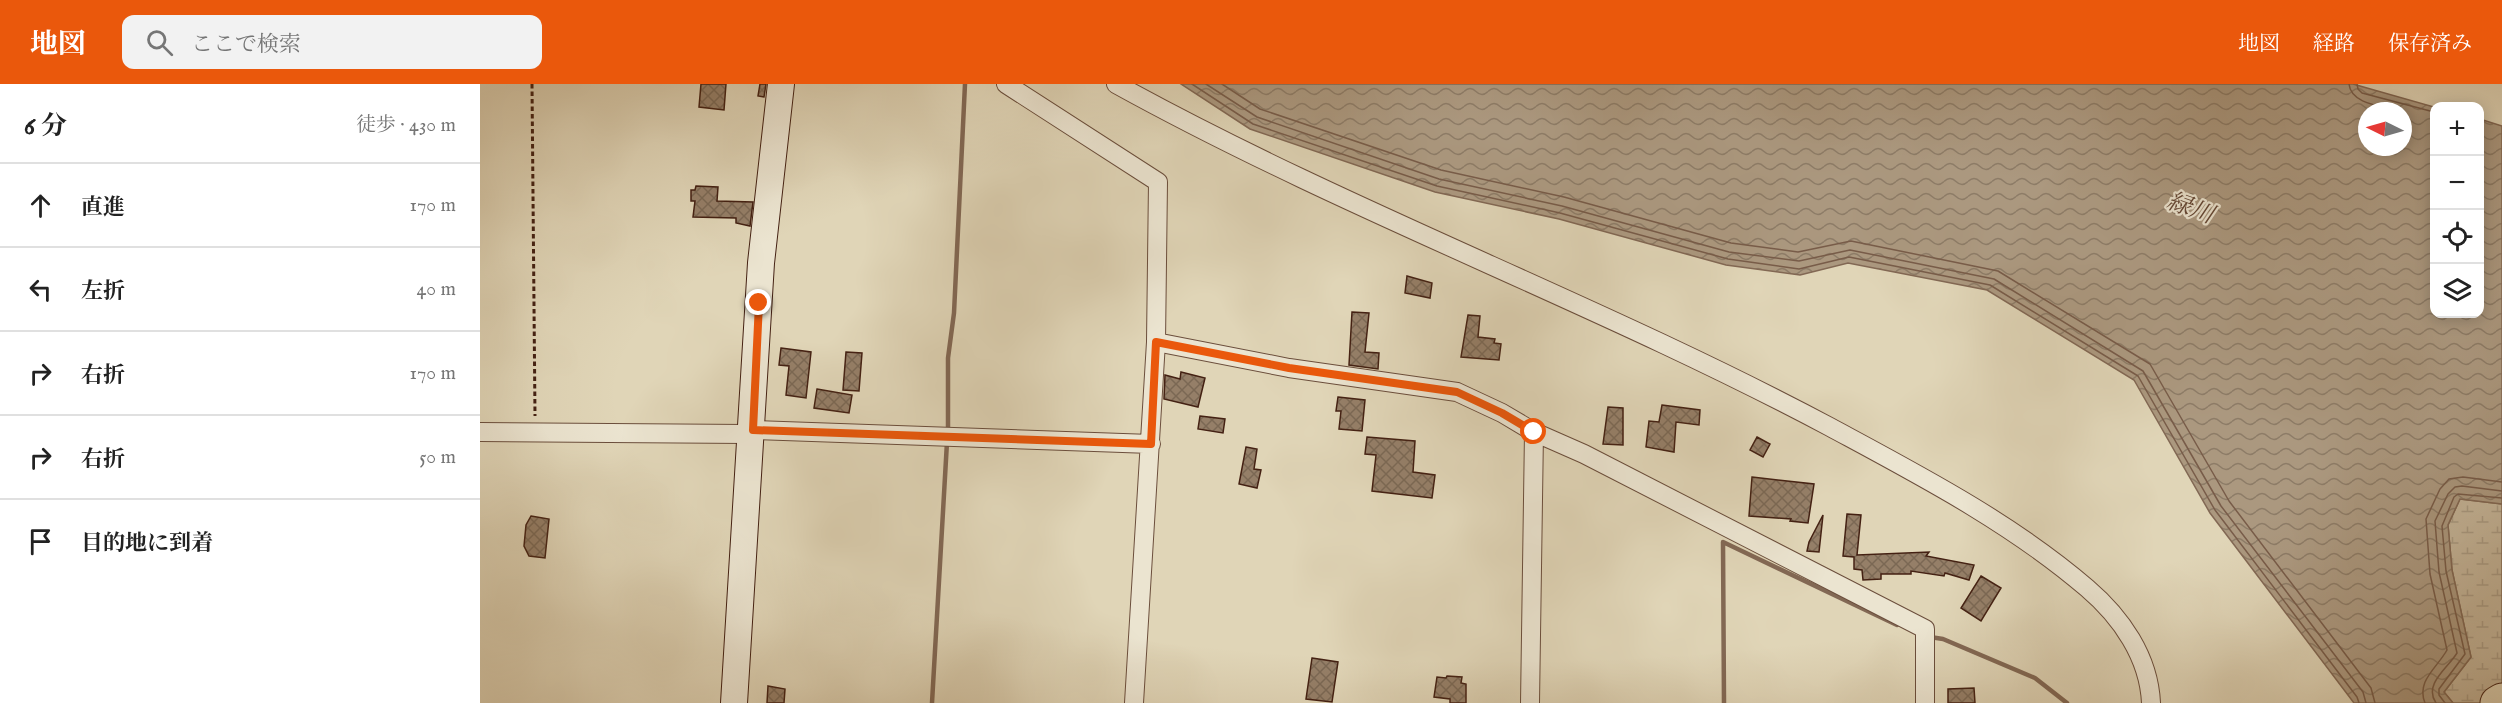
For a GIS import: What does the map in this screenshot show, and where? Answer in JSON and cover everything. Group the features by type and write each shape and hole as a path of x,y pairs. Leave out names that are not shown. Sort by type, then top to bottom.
{"highway":[{"path":"2497,703 2502,700"}],"street":[{"path":"734,703 753,430 761,263 781,84"},
{"path":"1006,84 1158,182 1156,342 1134,703"},
{"path":"1116,84 1174,116 1361,207 1754,387 1924,477 2003,524 2089,589 2127,630 2150,681 2151,703"},
{"path":"1156,342 1289,368 1457,392 1502,413 1534,432 1584,454 1925,629 1925,703"},
{"path":"480,432 746,434 753,430 1151,444"},
{"path":"1530,703 1534,432"}],"path":[{"path":"532,84 535,432"}],"green space":[{"path":"2460,499 2502,504 2502,703 2453,703 2444,692 2471,657 2452,570 2448,525"}],"water":[{"name":"緑川","path":"1181,84 2353,84 2430,106 2430,318 2484,318 2484,120 2502,126 2502,504 2460,499 2448,525 2452,570 2471,657 2444,692 2453,703 2354,703 2210,513 2134,380 1987,290 1848,263 1800,275 1726,265 1559,219 1435,192 1250,129"}],"building":[{"path":"701,84 726,84 724,110 699,107"},
{"path":"760,84 766,84 764,97 758,96"},
{"path":"696,186 718,187 717,201 753,202 750,226 736,223 736,218 693,217 695,201 691,201 691,190 695,190"},
{"path":"1407,276 1432,283 1430,298 1405,293"},
{"path":"1352,312 1369,313 1365,352 1379,353 1378,369 1349,365"},
{"path":"1468,315 1480,316 1478,337 1495,339 1494,343 1501,344 1499,360 1461,357"},
{"path":"781,348 811,352 806,398 786,395 789,366 779,365"},
{"path":"846,352 862,353 859,391 843,390"},
{"path":"1181,372 1205,378 1198,407 1164,399 1165,375 1180,379"},
{"path":"817,389 852,395 849,413 814,408"},
{"path":"1338,397 1365,400 1362,431 1339,429 1341,411 1336,411"},
{"path":"1662,405 1700,410 1699,425 1676,422 1674,452 1646,447 1649,421 1659,422"},
{"path":"1608,407 1623,408 1623,445 1603,444"},
{"path":"1200,416 1225,419 1223,433 1198,429"},
{"path":"1367,437 1415,441 1413,472 1435,475 1432,498 1372,491 1376,455 1365,454"},
{"path":"1757,437 1770,444 1763,457 1750,450"},
{"path":"1246,447 1257,449 1254,469 1261,470 1257,488 1239,484"},
{"path":"1752,477 1814,484 1808,523 1790,521 1791,519 1749,516"},
{"path":"1847,514 1861,515 1857,555 1929,552 1926,556 1974,565 1969,580 1945,573 1944,576 1911,571 1911,574 1881,574 1881,579 1863,580 1862,570 1854,569 1854,557 1843,556"},
{"path":"1823,515 1819,552 1807,551 1809,542"},
{"path":"531,516 549,519 545,558 529,556 524,546 526,525"},
{"path":"1981,576 2001,588 1981,621 1961,608"},
{"path":"1312,658 1338,662 1332,702 1306,699"},
{"path":"1447,676 1462,677 1461,683 1466,684 1466,703 1450,703 1450,699 1434,697 1437,677 1446,678"},
{"path":"768,686 785,689 784,703 767,703"},
{"path":"1974,688 1975,703 1948,703 1948,689"}],"waterway":[{"path":"948,434 948,358 954,313 965,84"},
{"path":"932,703 947,442"},
{"path":"1724,703 1723,542 1897,625"},
{"path":"1930,637 1943,639 2035,678 2067,703"}],"route":[{"path":"759,303 754,366 753,430 1151,444 1156,342 1289,368 1457,392 1502,413 1534,432"}]}
